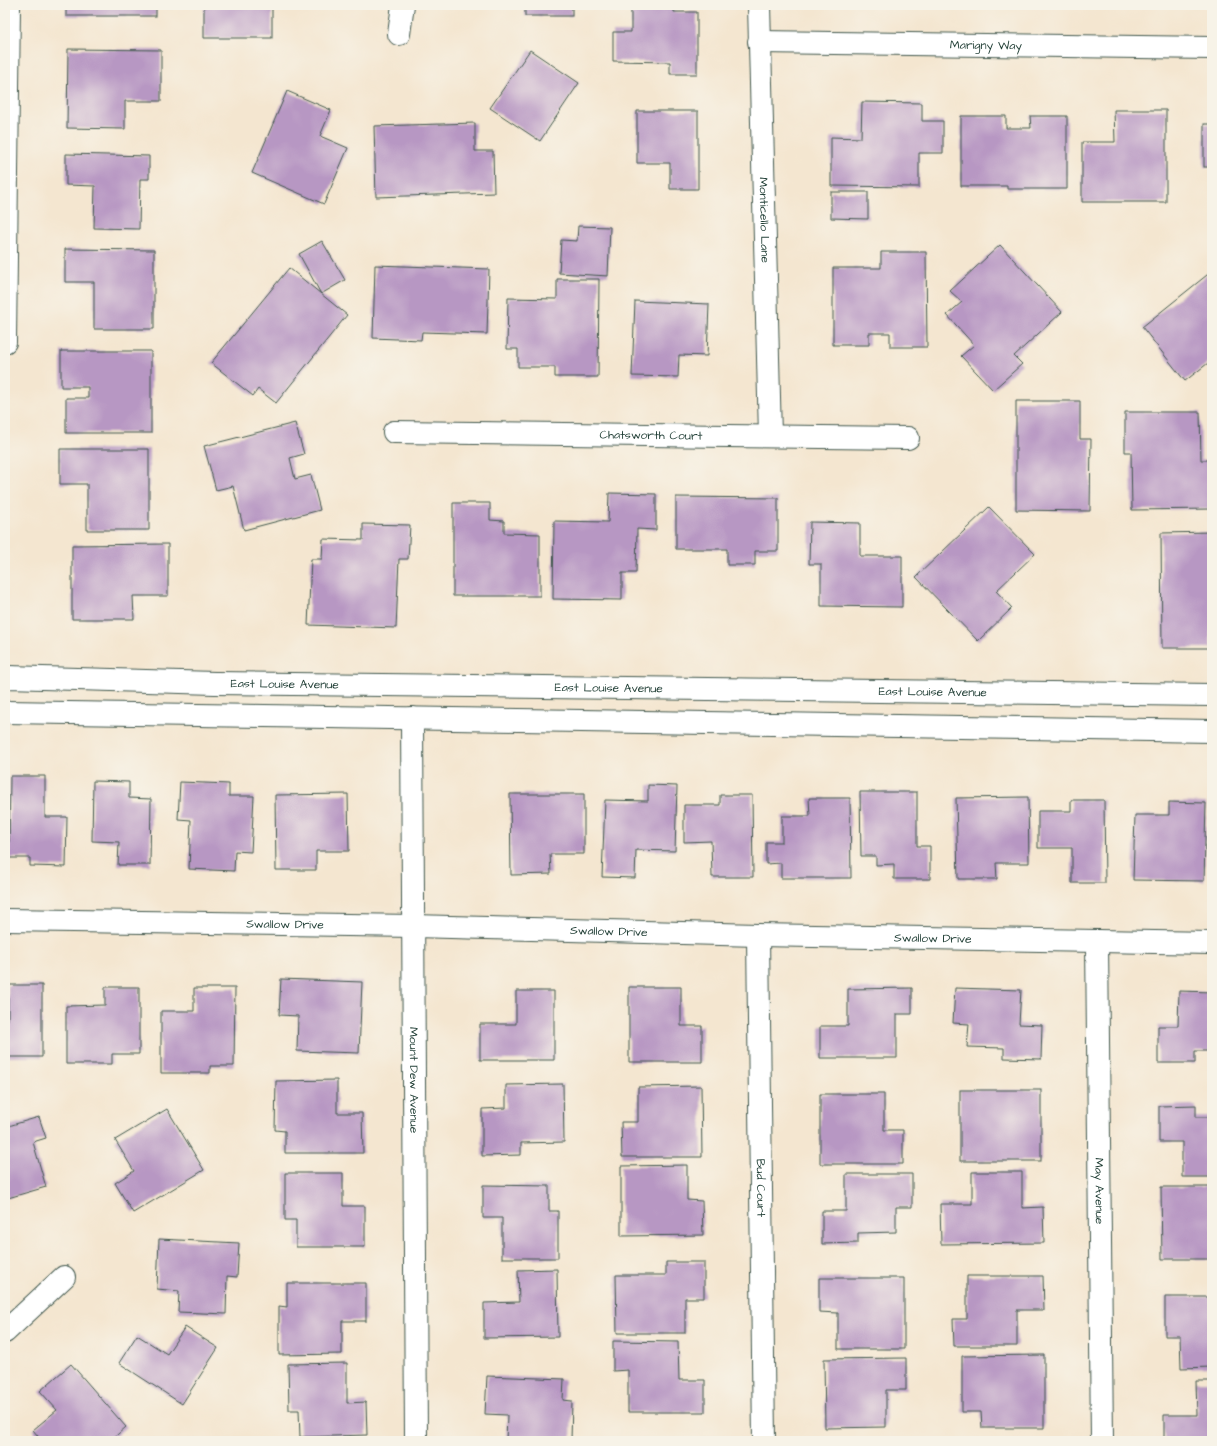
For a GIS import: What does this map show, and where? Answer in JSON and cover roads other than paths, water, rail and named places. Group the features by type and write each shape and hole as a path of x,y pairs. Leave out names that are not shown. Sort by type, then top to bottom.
{"street":[{"path":"5,342 9,5"},
{"path":"398,34 402,5"},
{"name":"Monticello Lane","path":"759,5 770,436"},
{"name":"Marigny Way","path":"759,42 1212,48"},
{"name":"Chatsworth Court","path":"394,432 908,438"},
{"name":"East Louise Avenue","path":"5,678 216,683 1212,695"},
{"path":"5,712 1212,731"},
{"name":"Mount Dew Avenue","path":"412,718 416,1441"},
{"name":"Swallow Drive","path":"5,920 414,926 758,935 1212,943"},
{"name":"Bud Court","path":"758,935 764,1441"},
{"name":"May Avenue","path":"1097,941 1102,1441"},
{"path":"5,1332 64,1278"}]}
